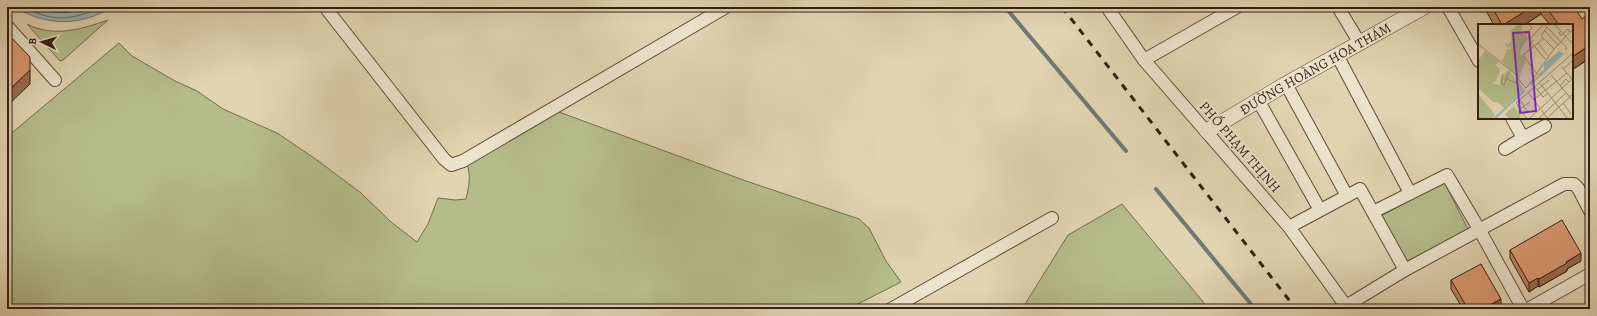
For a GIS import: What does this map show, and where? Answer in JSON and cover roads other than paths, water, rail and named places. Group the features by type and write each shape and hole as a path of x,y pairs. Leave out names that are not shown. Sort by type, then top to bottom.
{"street":[{"path":"325,7 444,159 451,165 463,161 726,7"},
{"name":"PHỐ PHẠM THỊNH","path":"1107,7 1144,60 1289,227 1347,308"},
{"path":"1144,60 1237,7"},
{"path":"1338,7 1359,42"},
{"name":"ĐƯỜNG HOÀNG HOA THÁM","path":"1206,131 1359,42 1424,7"},
{"path":"1448,7 1478,58"},
{"path":"7,26 55,80"},
{"path":"1337,55 1410,193"},
{"path":"1286,84 1347,196"},
{"path":"1258,100 1320,210"},
{"path":"1513,119 1523,138"},
{"path":"1505,149 1545,126"},
{"path":"1373,212 1447,175 1523,309"},
{"path":"1347,308 1405,270 1479,229 1569,183 1574,184 1578,188 1590,211"},
{"path":"1289,227 1360,189 1405,270"},
{"path":"891,309 1052,218"},
{"path":"1528,309 1590,274"}],"water":[{"path":"14,7 112,7 100,14 87,18 63,22 39,18"}],"waterway":[{"path":"1005,7 1126,151"},
{"path":"1156,189 1255,309"}],"railway":[{"path":"1062,7 1296,309"}]}
